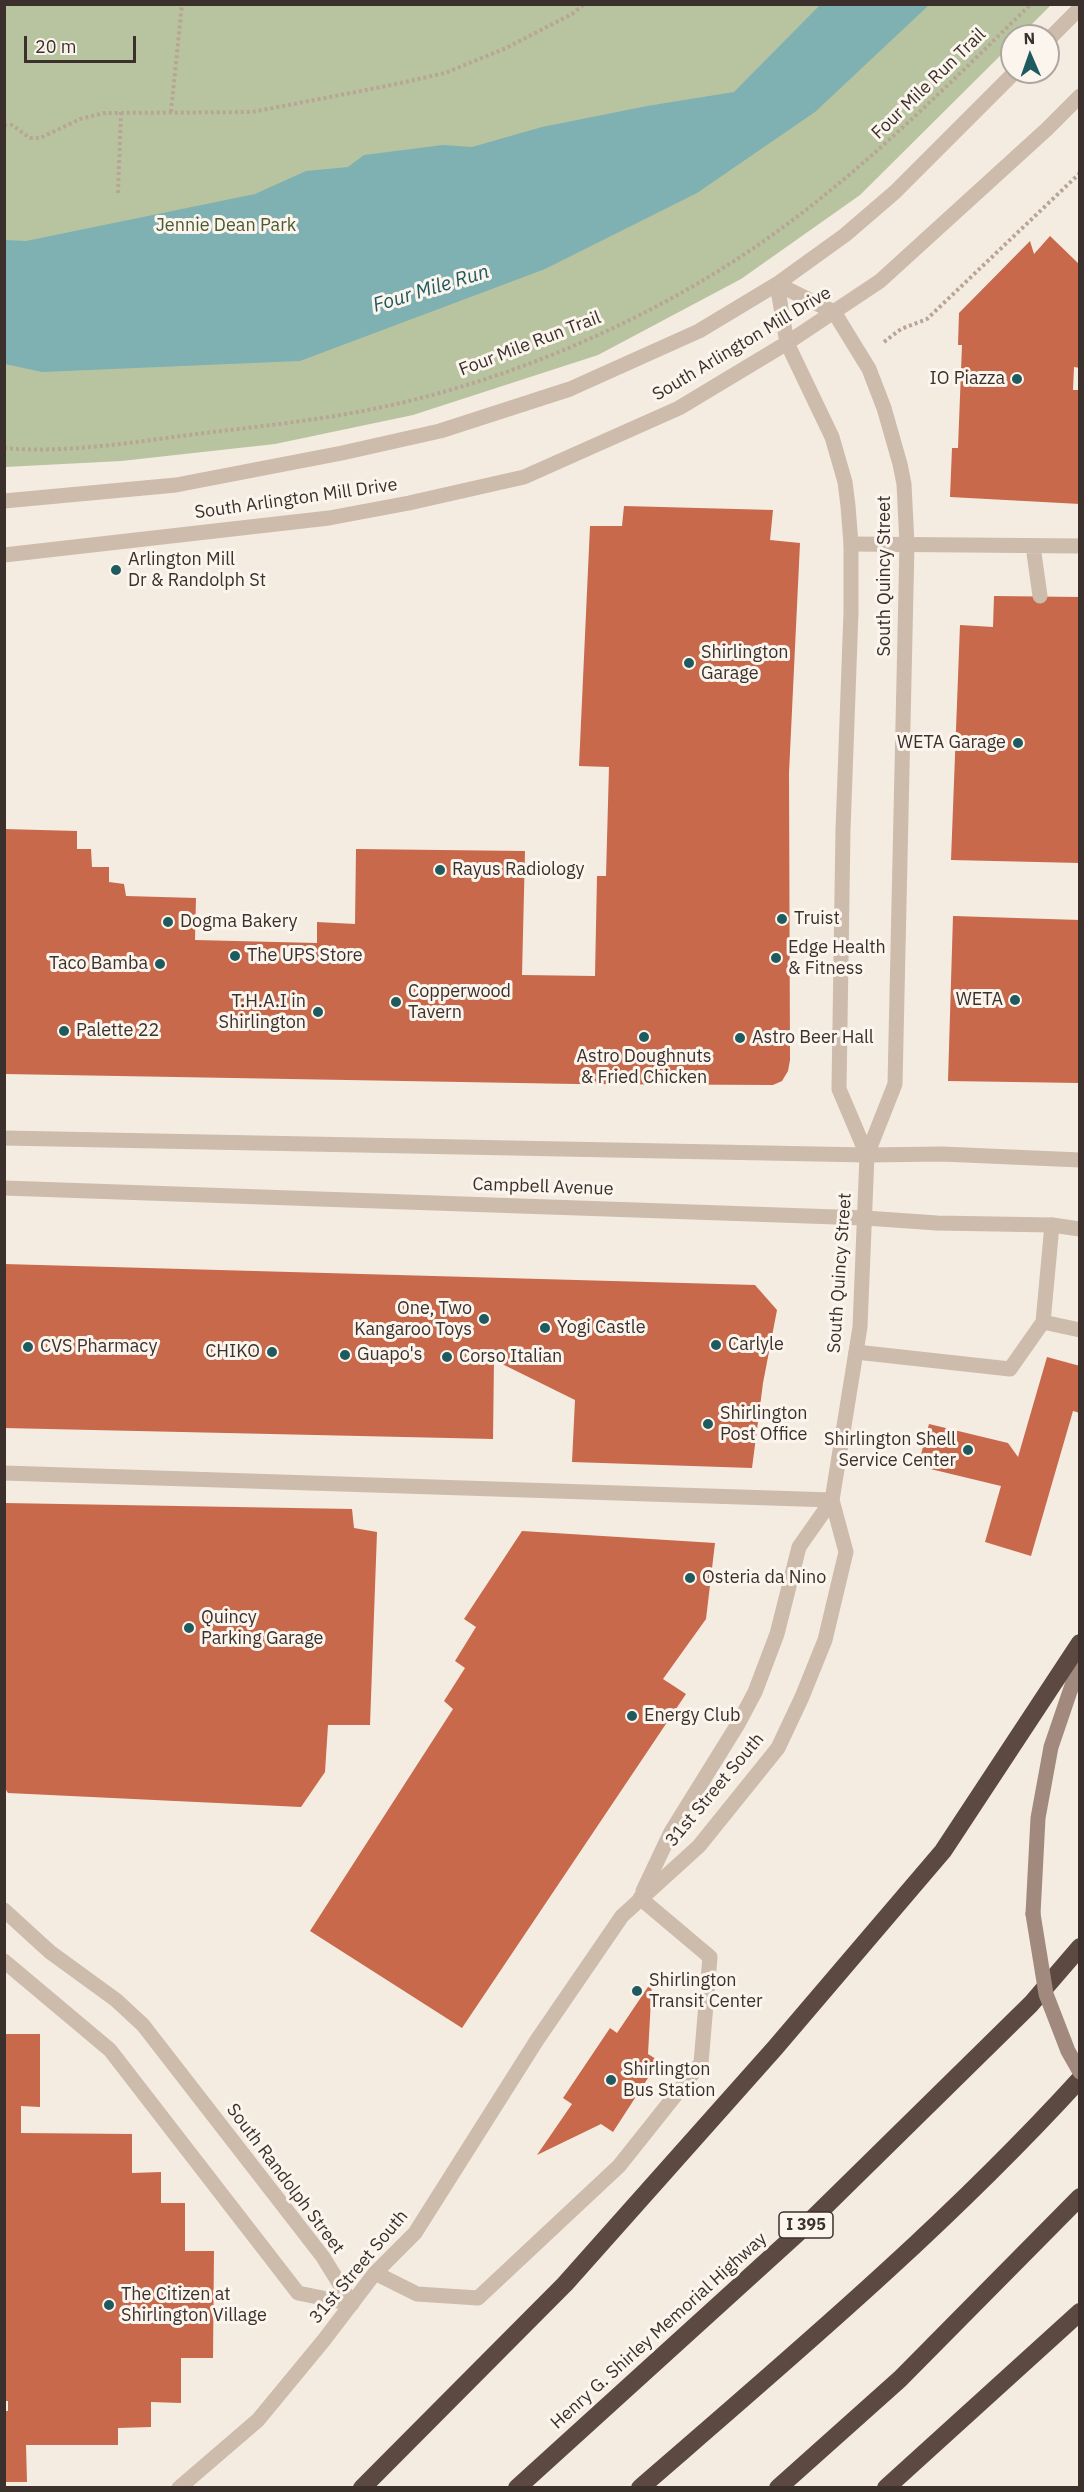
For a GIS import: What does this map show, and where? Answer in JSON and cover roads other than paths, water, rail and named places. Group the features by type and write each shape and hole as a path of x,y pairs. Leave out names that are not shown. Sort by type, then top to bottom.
{"highway":[{"path":"362,2487 565,2284 767,2057 943,1851 1080,1643"},
{"name":"Henry G. Shirley Memorial Highway","path":"517,2487 800,2231 1031,2004 1080,1947"},
{"path":"640,2487 858,2298 1040,2122 1080,2079"},
{"path":"778,2487 900,2379 1080,2197"},
{"path":"886,2487 1080,2312"}],"main road":[{"path":"1080,1662 1051,1747 1038,1818 1033,1914 1046,1994 1068,2051 1080,2072"}],"street":[{"path":"1060,28 1080,8"},
{"name":"South Arlington Mill Drive","path":"4,501 176,485 342,453 440,431 570,389 699,331 777,284 845,235 895,192 1003,84"},
{"name":"South Arlington Mill Drive","path":"4,555 329,518 524,477 679,408 834,312 879,281 1047,129 1080,96"},
{"path":"777,284 834,312"},
{"name":"South Quincy Street","path":"777,284 787,343 824,417 836,448 845,482 851,544 838,1089 867,1155"},
{"name":"South Quincy Street","path":"832,1500 860,1327 867,1155 895,1084 907,544 904,484 884,408 862,355 834,312"},
{"path":"851,544 1080,546"},
{"path":"1033,546 1040,596"},
{"name":"Campbell Avenue","path":"4,1138 867,1155 942,1154 1080,1160"},
{"name":"Campbell Avenue","path":"4,1188 865,1218 937,1223 1052,1225 1080,1229"},
{"path":"856,1352 1010,1369 1043,1322 1052,1225"},
{"path":"1043,1322 1080,1330"},
{"path":"4,1473 832,1500"},
{"name":"31st Street South","path":"640,1898 671,1832 738,1724 755,1692 777,1634 799,1547 832,1500"},
{"name":"31st Street South","path":"179,2487 258,2420 375,2273 415,2233 537,2040 622,1916 699,1846 778,1748 825,1640 846,1552 832,1500"},
{"path":"375,2273 417,2294 478,2298 619,2166 701,2063 710,1957 640,1898"},
{"name":"South Randolph Street","path":"4,1910 51,1952 116,2000 143,2025 323,2258 352,2304"},
{"path":"4,1961 110,2050 298,2293 352,2304"}],"water":[{"name":"Four Mile Run","path":"820,5 929,5 815,112 697,193 545,269 300,361 42,372 5,364 5,240 26,241 255,194 306,171 348,167 364,155 443,145 472,147 542,127 647,106 734,92"}],"place":[{"name":"IO Piazza","path":"1017,379"},
{"name":"Arlington Mill Dr & Randolph St","path":"116,570"},
{"name":"Shirlington Garage","path":"689,663"},
{"name":"WETA Garage","path":"1018,743"},
{"name":"Rayus Radiology","path":"440,870"},
{"name":"Truist","path":"782,919"},
{"name":"Dogma Bakery","path":"168,922"},
{"name":"The UPS Store","path":"235,956"},
{"name":"Edge Health & Fitness","path":"776,958"},
{"name":"Taco Bamba","path":"160,964"},
{"name":"WETA","path":"1015,1000"},
{"name":"Copperwood Tavern","path":"396,1002"},
{"name":"T.H.A.I in Shirlington","path":"318,1012"},
{"name":"Palette 22","path":"64,1031"},
{"name":"Astro Doughnuts & Fried Chicken","path":"644,1037"},
{"name":"Astro Beer Hall","path":"740,1038"},
{"name":"One, Two Kangaroo Toys","path":"484,1319"},
{"name":"Yogi Castle","path":"545,1328"},
{"name":"Carlyle","path":"716,1345"},
{"name":"CVS Pharmacy","path":"28,1347"},
{"name":"CHIKO","path":"272,1352"},
{"name":"Guapo's","path":"345,1355"},
{"name":"Corso Italian","path":"447,1357"},
{"name":"Shirlington Post Office","path":"708,1424"},
{"name":"Shirlington Shell Service Center","path":"968,1450"},
{"name":"Osteria da Nino","path":"690,1578"},
{"name":"Quincy Parking Garage","path":"189,1628"},
{"name":"Energy Club","path":"632,1716"},
{"name":"Shirlington Transit Center","path":"637,1991"},
{"name":"Shirlington Bus Station","path":"611,2080"},
{"name":"The Citizen at Shirlington Village","path":"109,2305"}],"park label":[{"name":"Jennie Dean Park","path":"226,226"}]}
